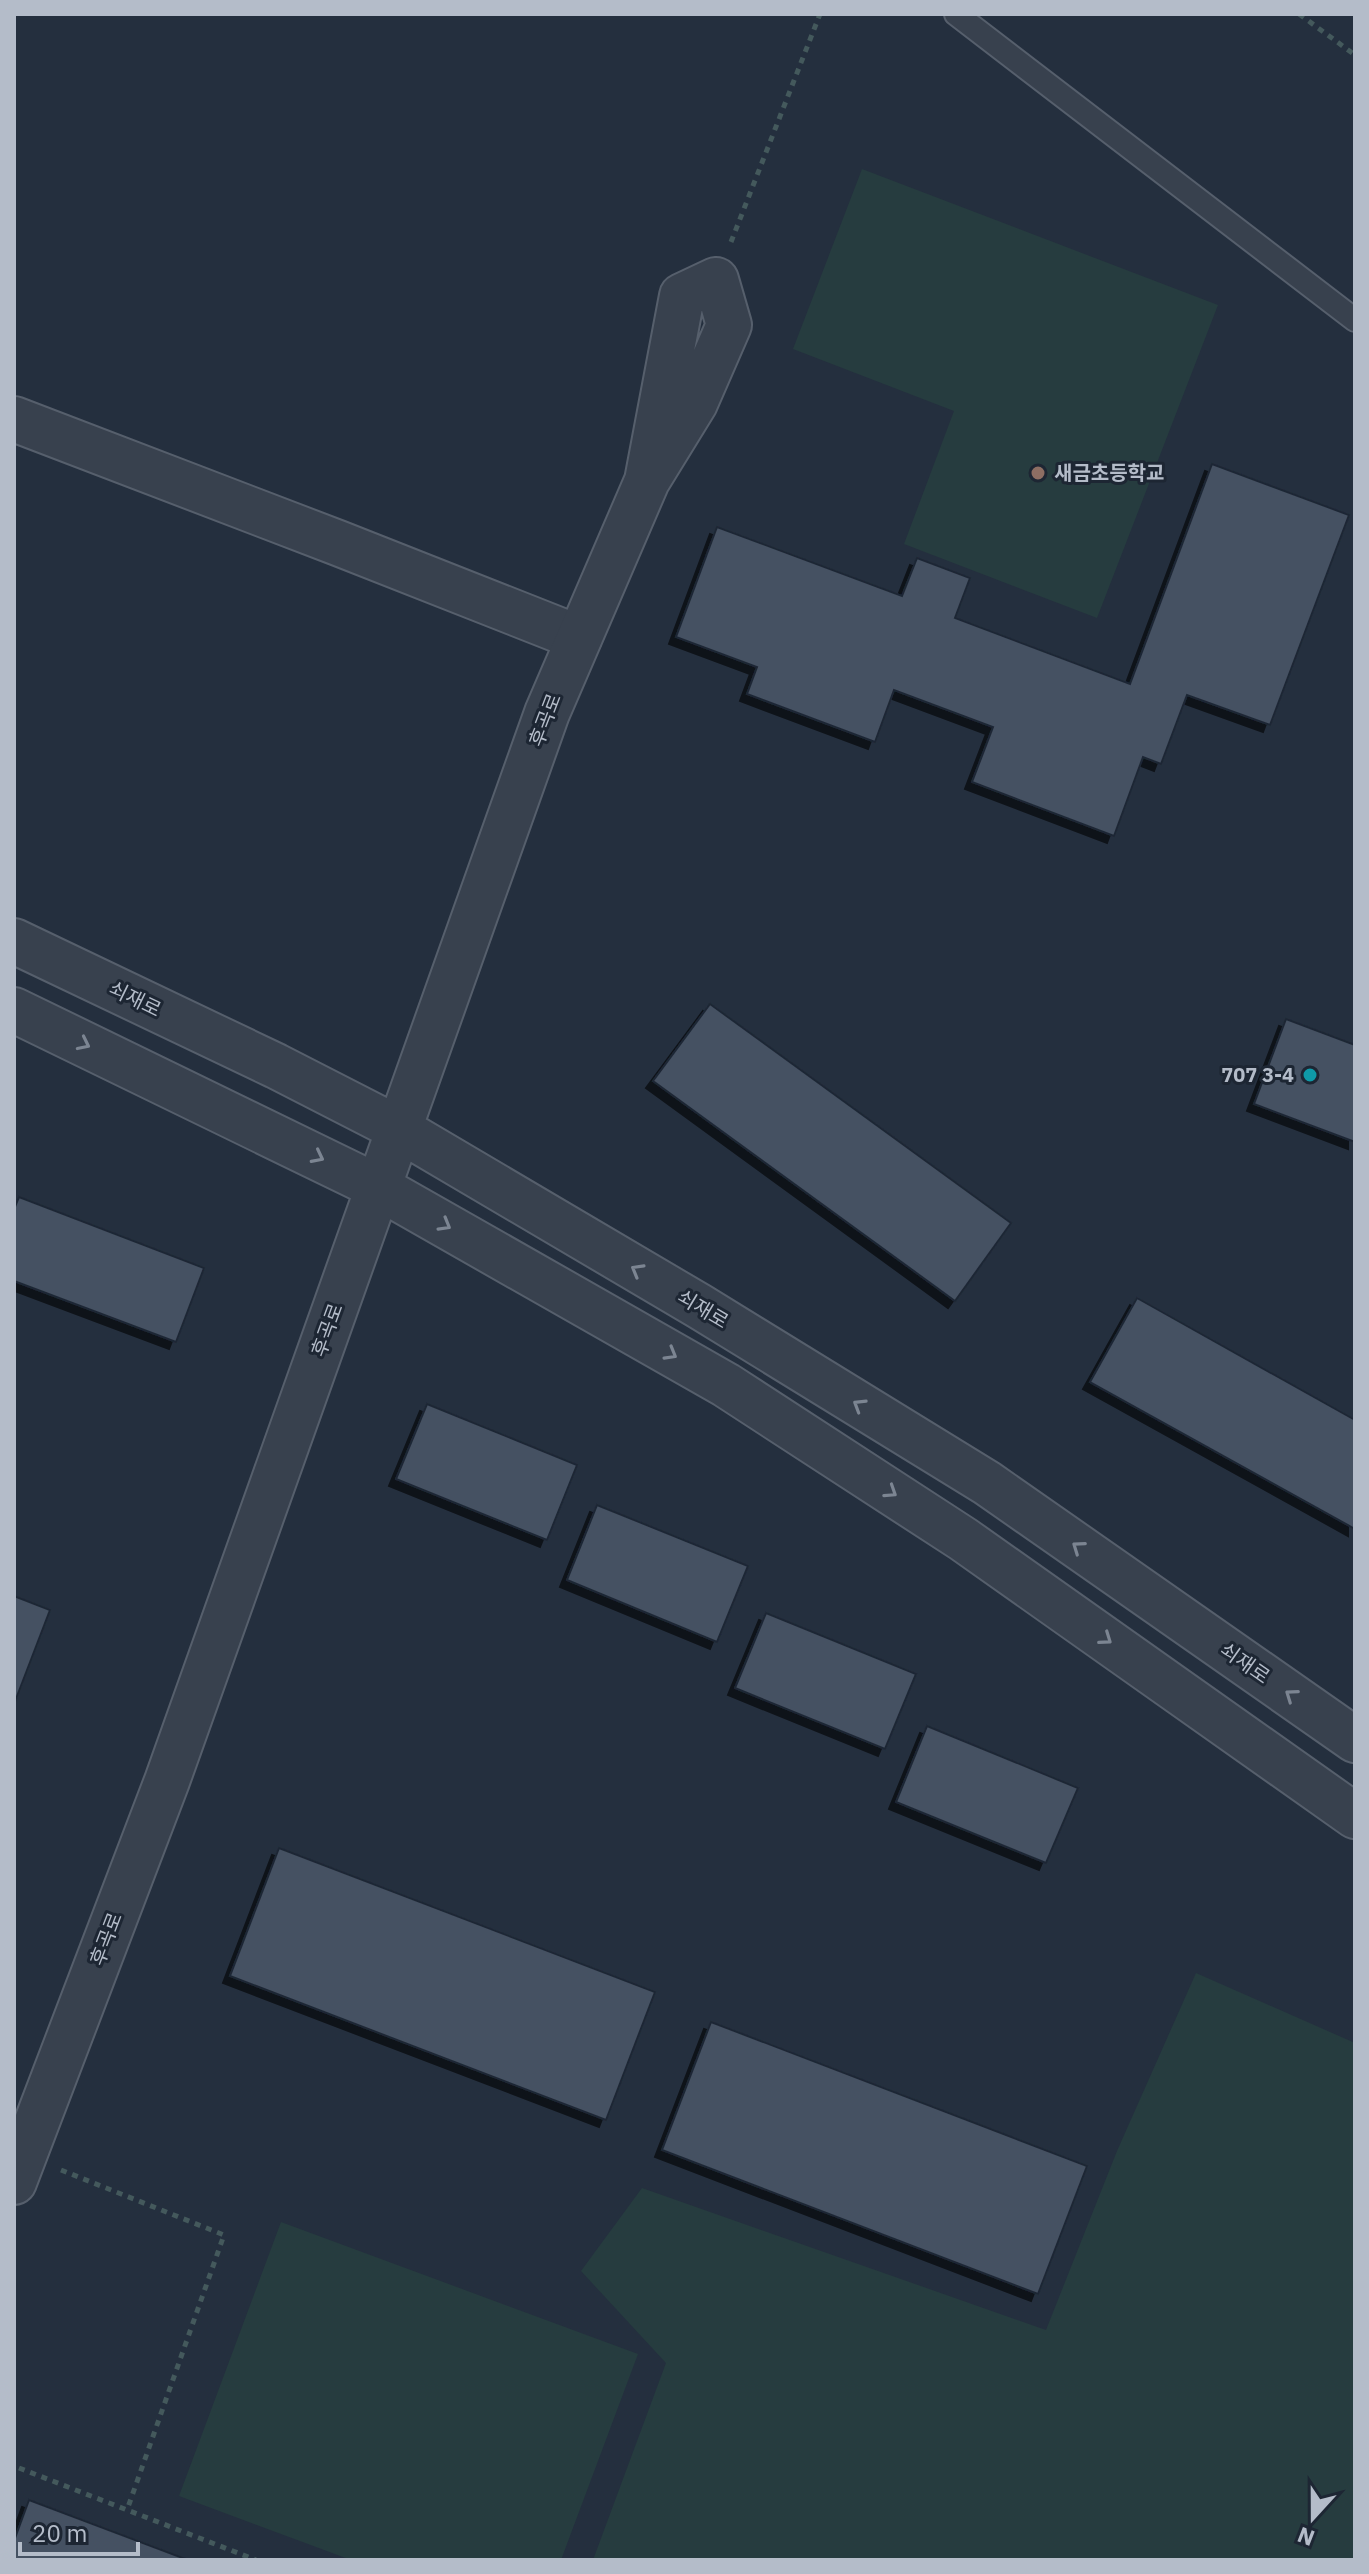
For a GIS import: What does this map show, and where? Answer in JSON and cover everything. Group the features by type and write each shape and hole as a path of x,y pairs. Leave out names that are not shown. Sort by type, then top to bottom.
{"street":[{"name":"후곡로","path":"19,2169 167,1781 547,713 647,481 695,403 729,325 716,280"},
{"path":"14,419 579,638"},
{"name":"쇠재로","path":"14,941 276,1066 397,1128 699,1306 987,1483 1355,1740"},
{"path":"14,1010 378,1187 726,1385 963,1539 1355,1816"}],"lane":[{"path":"956,14 1355,320"}],"path":[{"path":"716,280 820,14"},
{"path":"1299,14 1355,55"},
{"path":"19,2169 224,2235 127,2510"},
{"path":"19,2468 256,2560"}],"green space":[{"path":"862,169 1218,305 1097,618 904,544 954,411 793,349"},
{"path":"1196,1973 1355,2043 1355,2560 593,2560 666,2363 581,2271 642,2188 1046,2330 1117,2151"},
{"path":"281,2222 638,2354 561,2560 351,2560 179,2496"}],"building":[{"path":"1212,464 1349,515 1270,725 1187,695 1161,764 1143,757 1114,836 972,782 993,727 894,690 875,742 747,694 757,667 676,637 717,527 902,596 917,558 970,578 955,618 1130,684"},
{"path":"710,1004 1011,1223 955,1301 653,1081"},
{"name":"707 3-4","path":"1286,1019 1355,1045 1355,1142 1254,1104"},
{"path":"19,1197 204,1268 176,1342 14,1281 14,1209"},
{"path":"1137,1298 1355,1420 1355,1529 1090,1382"},
{"path":"427,1404 577,1465 547,1540 396,1479"},
{"path":"597,1505 748,1566 717,1642 567,1580"},
{"path":"14,1596 50,1610 14,1704"},
{"path":"766,1613 916,1674 885,1749 735,1688"},
{"path":"927,1726 1078,1788 1046,1863 896,1802"},
{"path":"279,1848 655,1992 606,2120 230,1976"},
{"path":"711,2022 1087,2166 1038,2294 662,2150"},
{"path":"29,2500 188,2560 14,2560 14,2541"}],"place":[{"name":"새금초등학교","path":"1038,473"},
{"name":"707 3-4","path":"1310,1075"}]}
